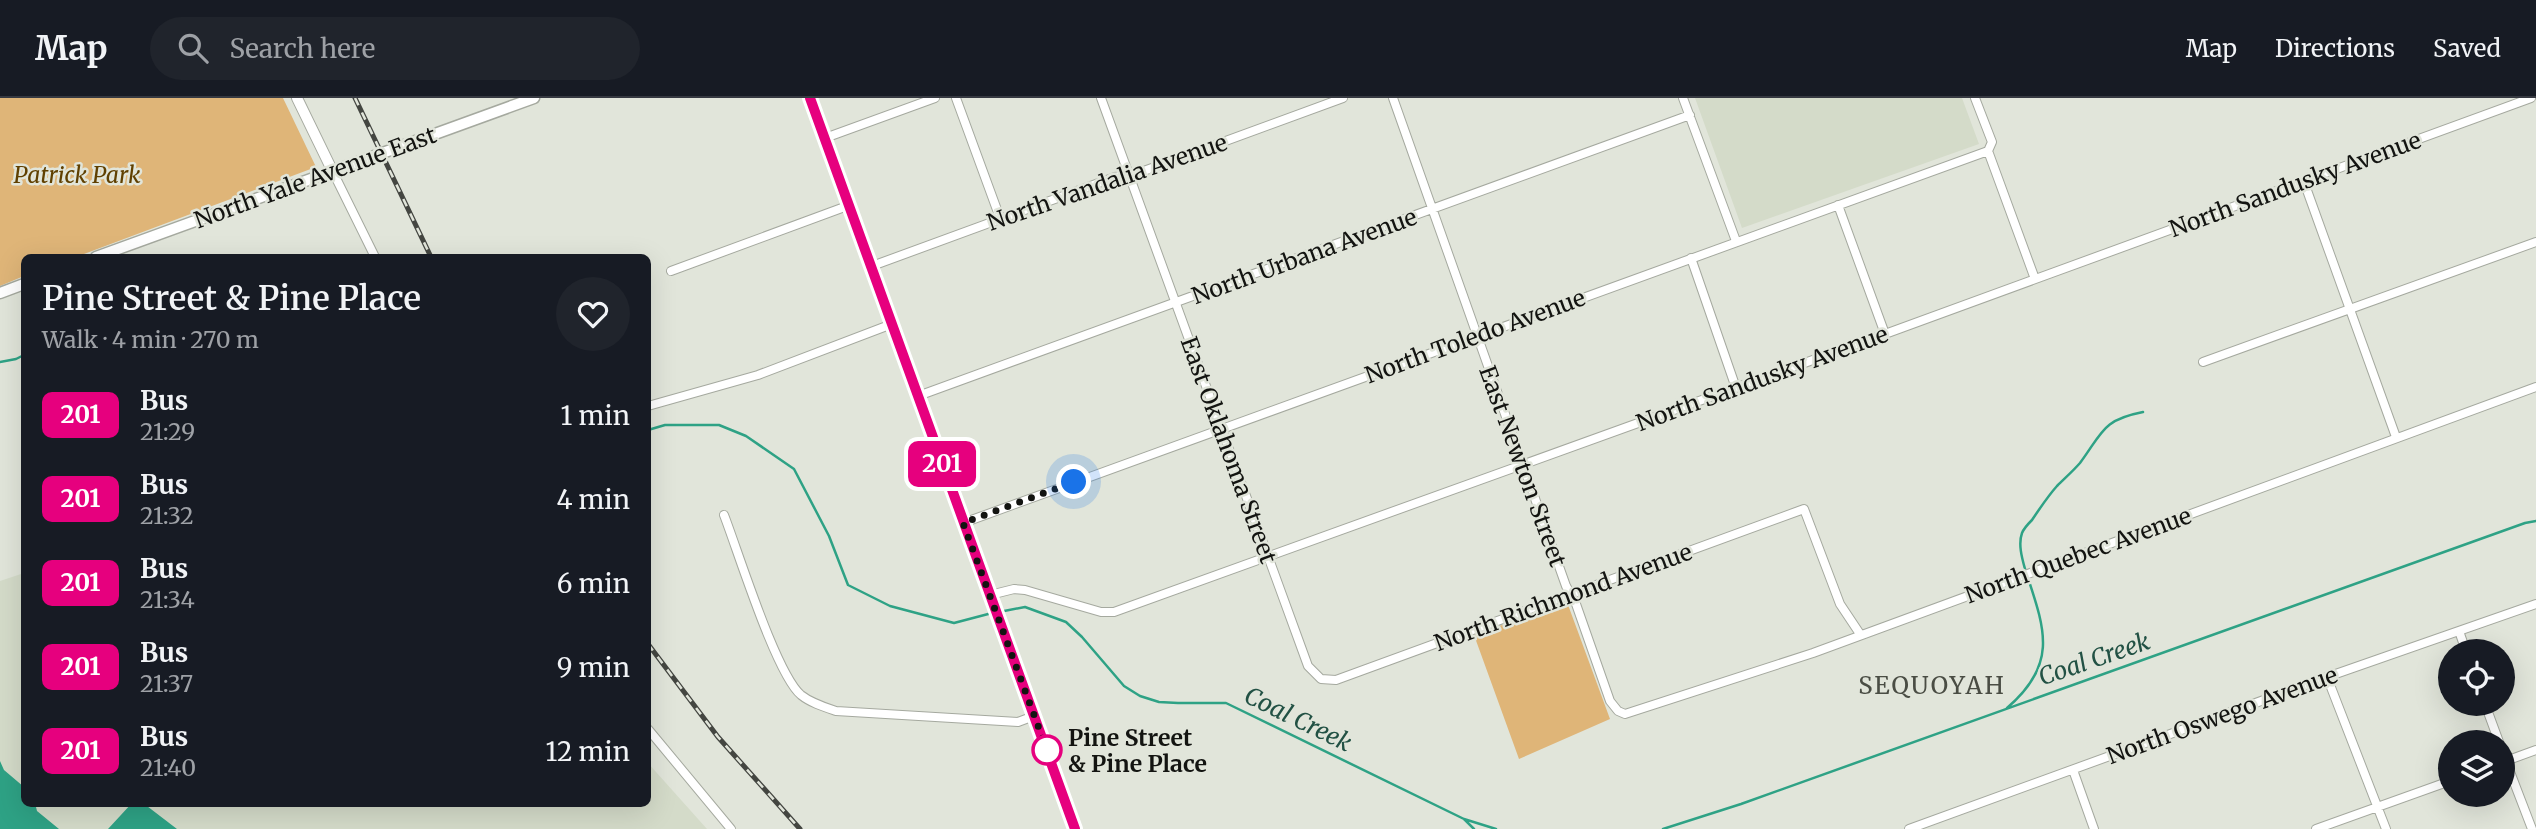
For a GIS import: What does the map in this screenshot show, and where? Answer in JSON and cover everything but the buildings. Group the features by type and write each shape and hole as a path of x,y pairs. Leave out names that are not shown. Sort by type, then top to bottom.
{"main road":[{"name":"North Yale Avenue East","path":"104,254 534,98"},
{"path":"810,98 1075,829"},
{"path":"0,293 21,285"}],"street":[{"path":"298,98 373,254"},
{"path":"825,138 936,98"},
{"path":"956,98 1000,218"},
{"name":"East Oklahoma Street","path":"1101,98 1308,666 1321,679"},
{"name":"North Vandalia Avenue","path":"872,266 1000,218 1115,177 1141,172 1343,98"},
{"name":"East Newton Street","path":"1393,98 1610,701 1618,711"},
{"path":"1683,98 1736,241"},
{"path":"1975,98 1992,142 1988,151 2035,279"},
{"name":"North Sandusky Avenue","path":"991,598 1014,589 1025,590 1101,612 1114,612 2531,98"},
{"name":"North Urbana Avenue","path":"918,396 1690,115"},
{"name":"North Toledo Avenue","path":"963,523 1988,151"},
{"path":"2304,182 2396,437"},
{"path":"671,271 850,205"},
{"path":"1838,205 1885,334"},
{"path":"2203,362 2536,242"},
{"path":"1691,258 1736,388"},
{"path":"651,405 758,374 892,324"},
{"name":"North Quebec Avenue","path":"1618,711 1631,713 1814,653 2536,387"},
{"name":"North Richmond Avenue","path":"1321,679 1336,680 1804,509 1840,604 1860,634"},
{"path":"724,514 778,660 799,694 836,711 1018,722 1034,716"},
{"name":"North Oswego Avenue","path":"1909,829 2326,677 2536,604"},
{"path":"2459,631 2462,639"},
{"path":"2326,677 2386,829"},
{"path":"651,733 731,829"},
{"path":"2515,758 2536,750"},
{"path":"2073,770 2094,829"},
{"path":"2316,829 2438,785"},
{"path":"2515,788 2532,829"}],"shaded area":[{"path":"1695,98 1962,98 1979,144 1742,228"},
{"path":"21,574 21,807 651,807 651,766 707,829 0,829 0,581"},
{"path":"0,761 4,770 21,784 21,807 36,807 37,811 59,829 0,829"},
{"path":"128,807 148,807 177,829 108,829"}],"green space":[{"name":"Patrick Park","path":"0,98 283,98 316,167 84,254 21,254 21,277 0,286"},
{"path":"1567,602 1610,719 1519,759 1474,635"}],"waterway":[{"name":"Coal Creek","path":"0,362 21,356"},
{"path":"2007,708 2035,675 2041,660 2043,643 2038,609 2022,556 2022,533 2050,494 2080,463 2099,435 2111,423 2143,412"},
{"name":"Coal Creek","path":"651,429 665,425 719,425 746,436 794,469 829,536 848,585 890,606 954,623 992,613"},
{"name":"Coal Creek","path":"1663,829 1741,804 2536,521"},
{"name":"Coal Creek","path":"999,612 1025,607 1066,622 1124,686 1140,696 1159,702 1226,703 1464,819 1496,829"},
{"name":"Coal Creek","path":"1464,819 1474,829"}],"railway":[{"path":"355,98 430,254"},
{"path":"651,648 718,737 800,829"}],"bus line":[{"name":"201","path":"810,98 1075,829"}],"place":[{"name":"Pine Street & Pine Place","path":"1047,750"}],"district":[{"name":"SEQUOYAH","path":"1932,685"}],"route":[{"path":"1047,750 963,523 1074,482"}]}
